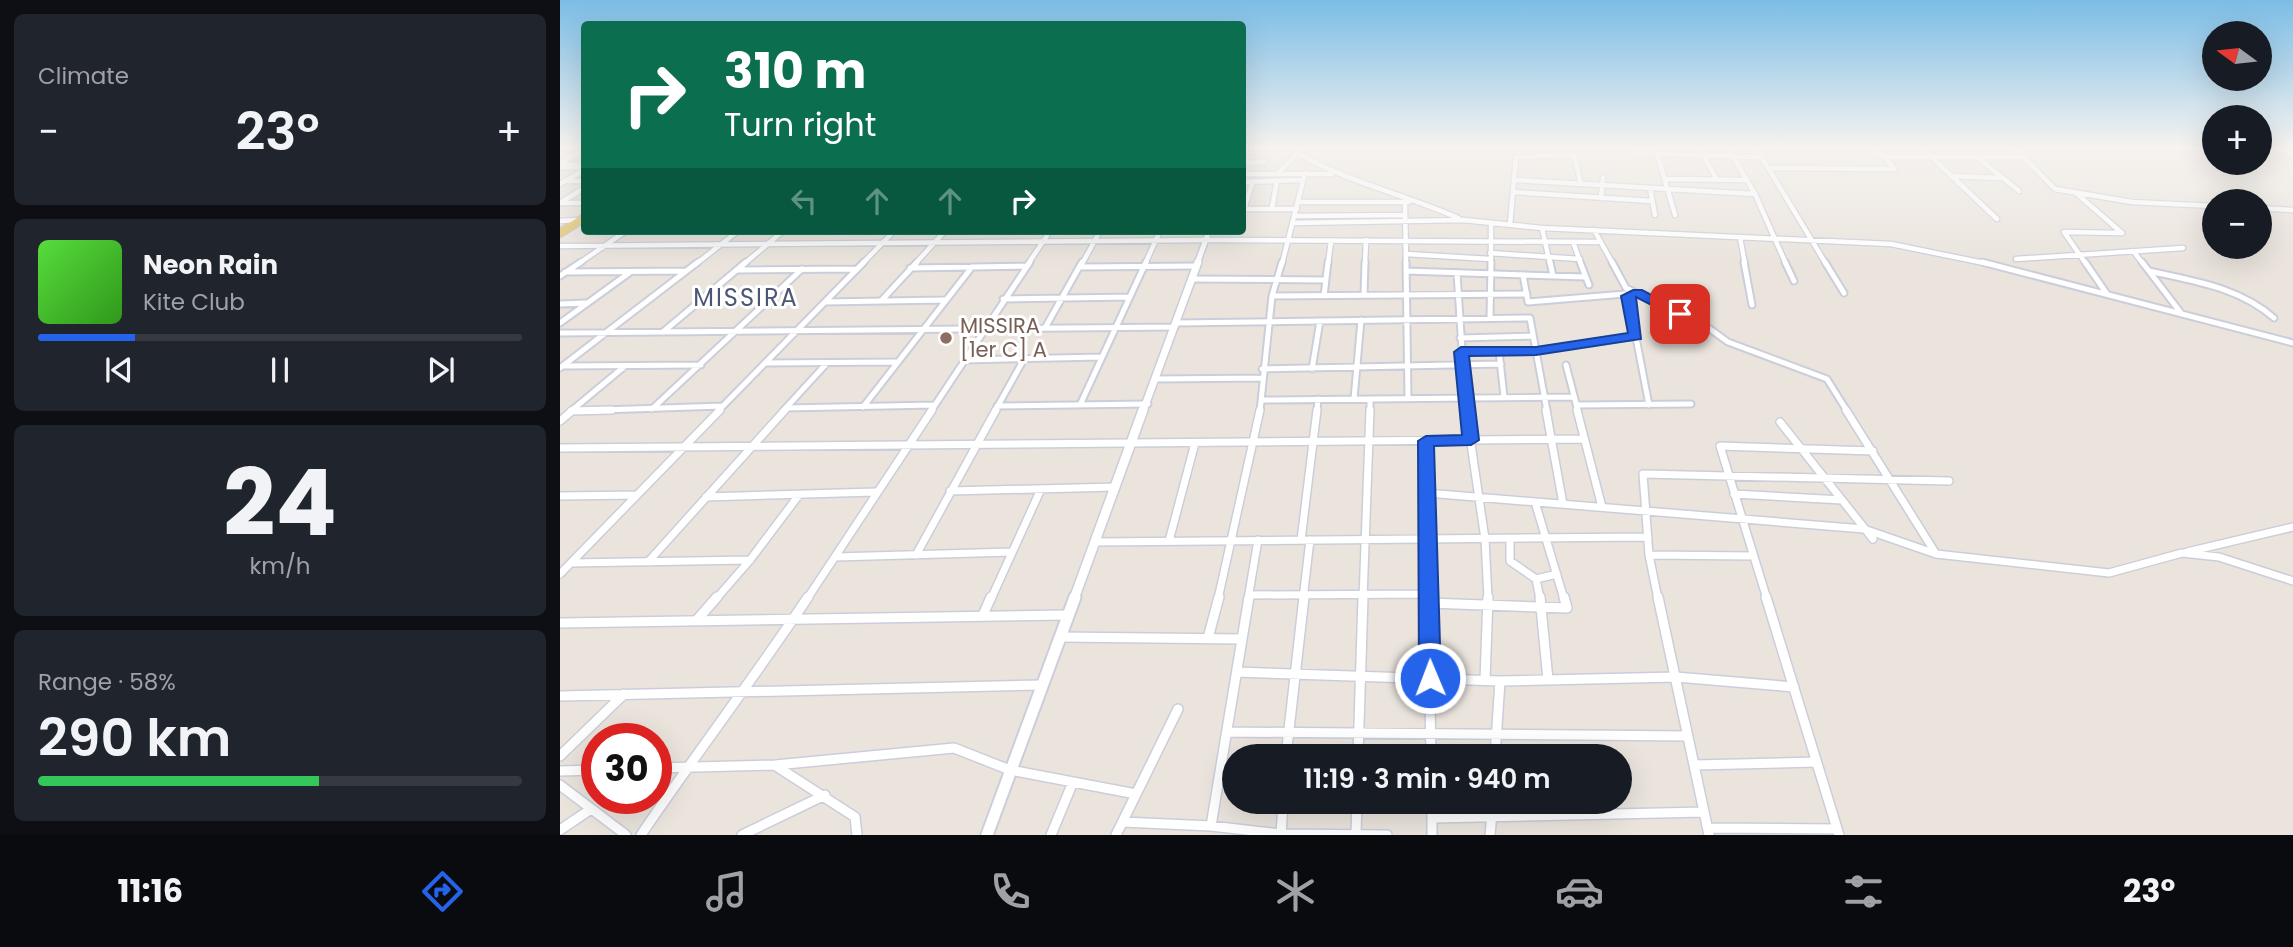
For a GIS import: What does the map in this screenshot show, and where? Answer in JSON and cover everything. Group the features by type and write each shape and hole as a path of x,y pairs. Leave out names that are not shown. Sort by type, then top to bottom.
{"main road":[{"path":"560,236 581,221"}],"street":[{"path":"1246,203 1252,185"},
{"path":"1272,208 1276,185"},
{"path":"1208,638 1233,541 1262,400 1262,369 1272,296 1302,185"},
{"path":"1371,185 1424,202 1463,220"},
{"path":"1510,225 1515,185"},
{"path":"1601,198 1602,185 1755,194"},
{"path":"1666,185 1675,215"},
{"path":"1750,185 1794,281"},
{"path":"1778,185 1844,293"},
{"path":"1961,185 1997,219"},
{"path":"2011,185 2019,191"},
{"path":"2051,185 2055,189 2132,202 2202,205"},
{"path":"1650,188 1655,215"},
{"path":"560,203 581,190"},
{"path":"1514,192 1652,201"},
{"path":"2074,192 2122,233 2064,232 2107,294"},
{"path":"1296,213 1351,202 1424,202"},
{"path":"1349,216 1351,202"},
{"path":"1405,202 1408,398"},
{"path":"560,203 581,203"},
{"path":"1246,209 1272,208 1296,213 1463,220 1542,229 1891,244 1975,260 2293,343"},
{"path":"2272,209 2293,210"},
{"path":"1296,213 1405,218"},
{"path":"560,220 581,220"},
{"path":"1490,318 1491,223"},
{"path":"1542,229 1551,258 1553,276"},
{"path":"1594,230 1598,242 1617,267 1620,281 1637,293 1719,333 1728,342 1827,379 1936,554"},
{"path":"562,274 620,235"},
{"path":"561,367 733,235"},
{"path":"663,332 778,235"},
{"path":"560,574 890,235"},
{"path":"881,302 941,235"},
{"path":"641,835 687,767 745,692 1047,235"},
{"path":"1045,328 1098,235"},
{"path":"1080,405 1159,235"},
{"path":"987,835 1066,615 1148,404 1207,236"},
{"path":"560,246 1042,242 1157,240 1207,236 1331,241 1598,242"},
{"path":"1740,238 1752,304"},
{"path":"1364,295 1366,240"},
{"path":"1324,296 1331,241"},
{"path":"1573,242 1589,285"},
{"path":"2016,259 2183,248"},
{"path":"2134,252 2181,313"},
{"path":"1406,254 1580,259"},
{"path":"1080,267 1196,266"},
{"path":"863,407 972,267"},
{"path":"910,268 1026,267"},
{"path":"652,409 802,269"},
{"path":"737,270 857,269"},
{"path":"560,323 631,271"},
{"path":"562,274 687,271"},
{"path":"1406,271 1585,277"},
{"path":"2149,271 2228,292 2262,306 2274,318"},
{"path":"1457,273 1464,398 1485,539 1488,605 1485,680"},
{"path":"1523,275 1528,302 1628,296 1637,293"},
{"path":"1191,279 1326,281"},
{"path":"1272,296 1527,295"},
{"path":"1628,296 1649,405"},
{"path":"1003,299 1130,297"},
{"path":"825,302 945,300"},
{"path":"560,303 588,303"},
{"path":"560,333 1117,327 1268,320 1530,318 1563,504"},
{"path":"1354,399 1362,320"},
{"path":"1312,369 1321,321"},
{"path":"1461,352 1536,351 1636,336"},
{"path":"1460,338 1533,337"},
{"path":"1499,351 1504,397"},
{"path":"964,360 1102,357"},
{"path":"916,555 1024,359"},
{"path":"765,363 897,362"},
{"path":"648,562 827,363"},
{"path":"561,367 701,365"},
{"path":"1262,369 1501,365"},
{"path":"1566,365 1602,507"},
{"path":"560,421 625,366"},
{"path":"1156,379 1263,378"},
{"path":"1262,400 1574,397"},
{"path":"1287,744 1304,595 1305,540 1318,399"},
{"path":"1358,744 1370,399"},
{"path":"998,406 1148,404"},
{"path":"1576,405 1690,404"},
{"path":"786,408 934,405"},
{"path":"571,411 723,406"},
{"path":"1780,422 1873,539"},
{"path":"560,449 1584,439"},
{"path":"1426,441 1430,744"},
{"path":"1169,541 1195,443"},
{"path":"1873,451 1720,446 1729,476 1734,494 1838,832 1708,832 1649,555 1643,474 1729,476 1824,478 1891,480 1949,481"},
{"path":"950,491 1116,487"},
{"path":"983,615 1041,489"},
{"path":"706,497 875,492"},
{"path":"1427,493 1864,528 1886,534 1914,549 1936,554 2109,573 2293,527"},
{"path":"1734,494 1842,500"},
{"path":"560,496 637,495"},
{"path":"696,621 750,560 799,495"},
{"path":"1249,595 1364,594 1488,605 1567,608 1535,502"},
{"path":"1096,542 1648,537"},
{"path":"1510,538 1510,561 1536,579 1542,607 1548,680"},
{"path":"1211,826 1258,540"},
{"path":"835,557 1012,552"},
{"path":"2182,554 2219,557 2293,581"},
{"path":"1649,555 1753,556"},
{"path":"571,563 750,560"},
{"path":"1536,579 1557,574"},
{"path":"560,623 1066,615"},
{"path":"1058,637 1242,639"},
{"path":"1237,672 1500,681 1675,677 1794,687"},
{"path":"1496,744 1500,681"},
{"path":"560,696 1041,685"},
{"path":"560,756 624,694"},
{"path":"1116,835 1178,709"},
{"path":"1227,732 1688,736"},
{"path":"672,767 775,765 954,748 1010,770 1136,794"},
{"path":"1694,765 1816,762"},
{"path":"775,765 825,794 855,817 856,835"},
{"path":"560,771 581,770"},
{"path":"1051,835 1073,782"},
{"path":"560,785 581,802"},
{"path":"742,835 825,794"},
{"path":"1432,818 1704,811"},
{"path":"560,830 583,814"},
{"path":"597,814 626,835"},
{"path":"1281,835 1282,814"},
{"path":"1356,833 1357,814"},
{"path":"1432,814 1432,835"},
{"path":"1490,835 1492,814"},
{"path":"1123,822 1211,826 1281,835 1387,835"}],"place":[{"name":"MISSIRA [1er C] A","path":"946,338"}],"district":[{"name":"MISSIRA","path":"746,298"}],"route":[{"path":"1430,678 1426,441 1471,440 1464,398 1461,352 1536,351 1636,336 1628,296 1637,293 1680,314"}]}
